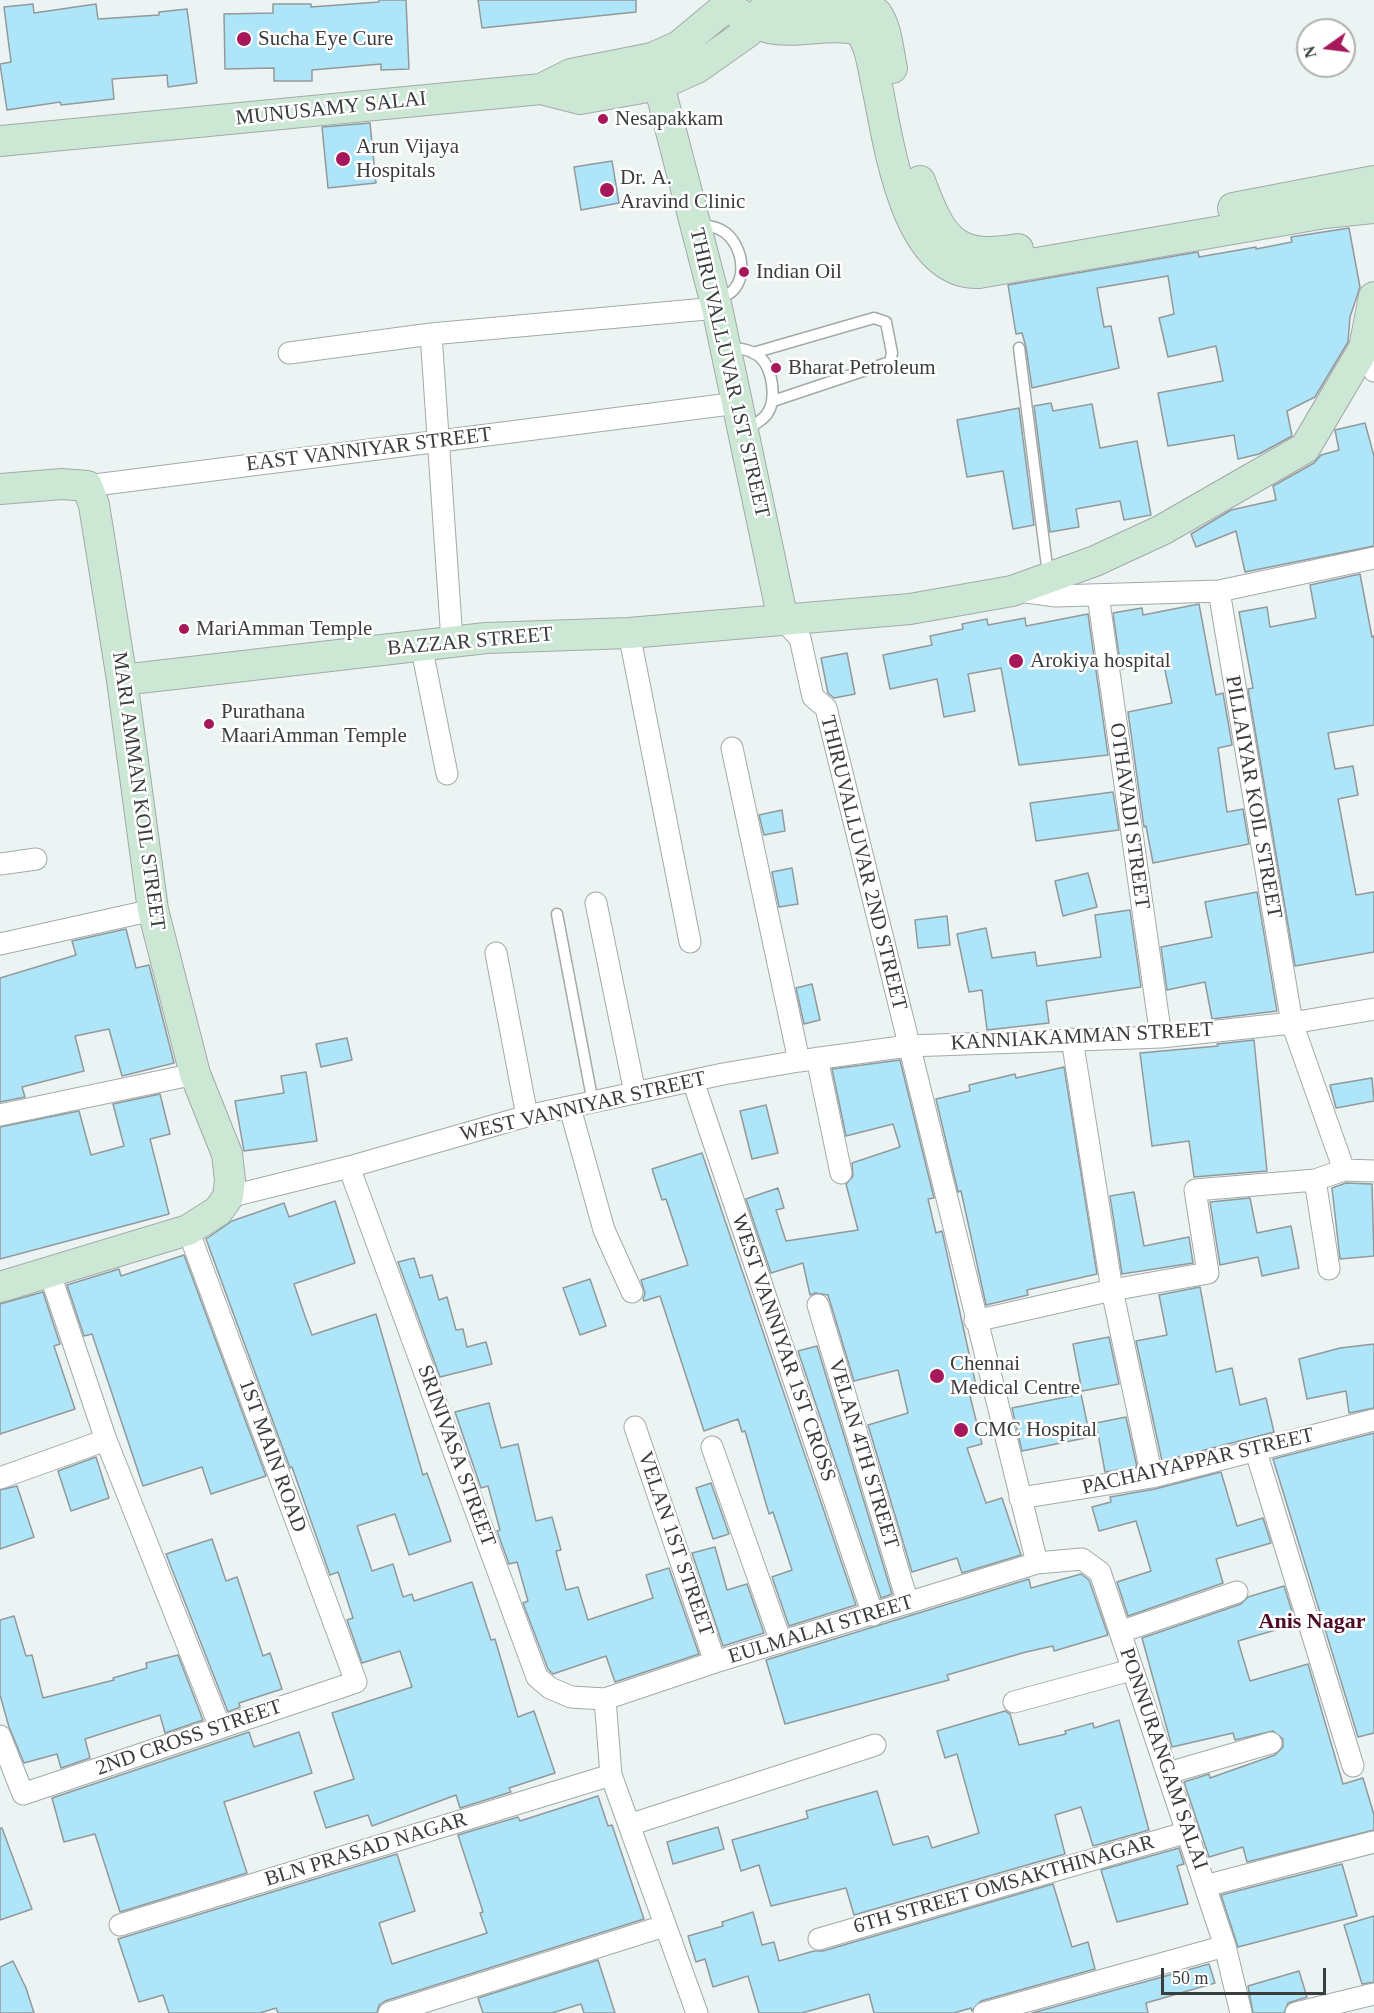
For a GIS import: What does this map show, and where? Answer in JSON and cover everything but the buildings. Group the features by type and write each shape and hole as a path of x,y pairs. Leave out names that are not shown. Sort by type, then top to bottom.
{"street":[{"path":"779,0 810,6 852,2 870,6 878,14 884,30 909,146 928,203 942,232 968,251 1001,253 1374,181"},
{"path":"656,72 679,46 728,3 763,12"},
{"path":"656,72 697,68 748,32 763,12"},
{"path":"763,12 770,28 842,27 859,30 864,37 890,146 907,203 927,247 941,262 954,270 979,273 1325,213 1374,208"},
{"name":"MUNUSAMY SALAI","path":"0,141 541,88 580,99 656,72"},
{"name":"THIRUVALLUVAR 1ST STREET","path":"656,72 716,303 739,350 741,416 783,620"},
{"path":"783,620 910,609 1012,591 1095,561 1162,530 1305,448 1371,355 1374,297"},
{"path":"289,353 431,334 716,303"},
{"path":"431,334 436,441 452,641"},
{"name":"EAST VANNIYAR STREET","path":"0,489 62,483 87,486 436,441 741,416"},
{"name":"MARI AMMAN KOIL STREET","path":"87,486 94,505 122,680 153,910 195,1074 227,1154 230,1180 228,1197"},
{"path":"1012,591 1056,596 1219,591 1374,558"},
{"name":"PILLAIYAR KOIL STREET","path":"1219,591 1292,1023 1344,1170"},
{"name":"OTHAVADI STREET","path":"1098,595 1161,1037"},
{"name":"BAZZAR STREET","path":"122,680 452,641 629,633 783,620"},
{"name":"THIRUVALLUVAR 2ND STREET","path":"783,620 801,638 813,697 826,708 975,1321 1037,1563"},
{"path":"629,633 690,942"},
{"path":"421,645 447,774"},
{"path":"732,748 808,1059 841,1173"},
{"path":"0,864 36,859"},
{"path":"596,903 635,1093"},
{"path":"0,944 153,910"},
{"path":"496,953 527,1116"},
{"name":"KANNIAKAMMAN STREET","path":"908,1046 1161,1037 1292,1023 1374,1009"},
{"path":"1072,1039 1112,1290 1152,1477"},
{"name":"WEST VANNIYAR STREET","path":"228,1197 349,1167 527,1116 808,1059 908,1046"},
{"path":"0,1115 195,1074"},
{"name":"WEST VANNIYAR 1ST CROSS","path":"693,1081 873,1615"},
{"path":"570,1108 604,1230 632,1292"},
{"name":"SRINIVASA STREET","path":"349,1167 537,1677 550,1688 571,1696 605,1699"},
{"path":"975,1321 1112,1290 1208,1274 1195,1190 1315,1180 1344,1170 1374,1171"},
{"path":"1315,1180 1329,1269"},
{"path":"0,1287 188,1230 218,1211 228,1197"},
{"name":"1ST MAIN ROAD","path":"188,1230 356,1682"},
{"path":"49,1271 106,1440 220,1727"},
{"name":"VELAN 4TH STREET","path":"818,1305 908,1603"},
{"name":"PACHAIYAPPAR STREET","path":"1020,1498 1152,1477 1374,1420"},
{"name":"VELAN 1ST STREET","path":"635,1427 715,1662"},
{"path":"0,1478 106,1440"},
{"path":"712,1447 781,1642"},
{"path":"1256,1452 1353,1766"},
{"name":"PONNURANGAM SALAI","path":"1037,1563 1072,1558 1091,1563 1100,1572 1225,1946 1241,2013"},
{"name":"EULMALAI STREET","path":"605,1699 715,1662 1037,1563"},
{"path":"1120,1632 1237,1592"},
{"path":"1014,1702 1131,1670"},
{"name":"2ND CROSS STREET","path":"0,1736 23,1794 356,1682"},
{"path":"605,1699 611,1775 697,2013"},
{"path":"1168,1773 1271,1743"},
{"path":"629,1824 875,1745"},
{"name":"BLN PRASAD NAGAR","path":"120,1925 611,1775"},
{"name":"6TH STREET OMSAKTHINAGAR","path":"819,1939 1188,1832"},
{"path":"1205,1886 1374,1842"},
{"path":"390,2013 664,1926"},
{"path":"984,2013 1225,1946"},
{"path":"1296,2013 1374,1994"}],"lane":[{"path":"739,350 874,318 886,322 892,353 890,362 773,401"},
{"path":"1019,348 1049,578"},
{"path":"739,350 761,358 768,368 773,401 767,414 759,422 741,416"},
{"path":"556,914 593,1103"}],"place":[{"name":"Sucha Eye Cure","path":"244,39"},
{"name":"Nesapakkam","path":"603,119"},
{"name":"Arun Vijaya Hospitals","path":"343,159"},
{"name":"Dr. A. Aravind Clinic","path":"607,190"},
{"name":"Indian Oil","path":"744,272"},
{"name":"Bharat Petroleum","path":"776,368"},
{"name":"MariAmman Temple","path":"184,629"},
{"name":"Arokiya hospital","path":"1016,661"},
{"name":"Purathana MaariAmman Temple","path":"209,724"},
{"name":"Chennai Medical Centre","path":"937,1376"},
{"name":"CMC Hospital","path":"961,1430"}],"district":[{"name":"Anis Nagar","path":"1312,1622"}]}
